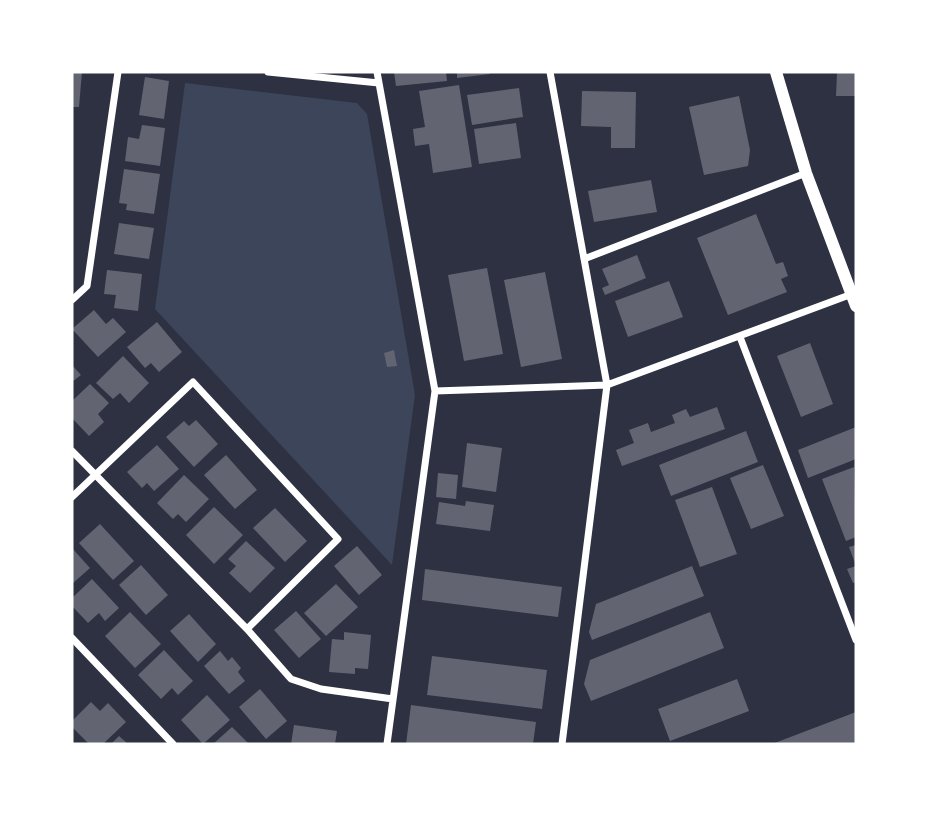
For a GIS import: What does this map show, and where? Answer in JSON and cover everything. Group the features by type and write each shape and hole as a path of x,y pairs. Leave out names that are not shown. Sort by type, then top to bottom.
{"street":[{"path":"72,300 87,286 118,72"},
{"path":"268,72 379,83"},
{"path":"377,72 435,391 387,744"},
{"path":"550,72 607,385 562,744"},
{"path":"435,391 607,385 740,337 854,300 806,173 776,72"},
{"path":"584,260 806,173"},
{"path":"740,337 856,640"},
{"path":"72,497 193,382 338,539 247,629"},
{"path":"72,451 247,629 290,679 321,690 393,699"},
{"path":"72,638 173,744"}],"shaded area":[{"path":"185,83 357,103 367,114 415,395 392,565 155,309"}],"building":[{"path":"72,72 82,72 79,107 72,107"},
{"path":"394,72 446,72 447,81 396,86"},
{"path":"457,72 490,72 490,74 457,78"},
{"path":"837,72 856,72 856,96 836,96"},
{"path":"145,77 169,81 164,119 139,115"},
{"path":"459,85 472,167 433,173 429,144 415,146 413,129 425,127 419,91"},
{"path":"519,88 523,117 472,125 467,95"},
{"path":"582,91 636,92 635,148 611,148 611,127 581,126"},
{"path":"739,96 750,150 748,166 704,175 689,107"},
{"path":"516,123 521,158 479,164 474,129"},
{"path":"142,125 165,128 160,166 125,161 128,137 139,139"},
{"path":"124,169 160,174 154,214 126,210 127,204 119,203"},
{"path":"651,180 657,212 594,222 588,191"},
{"path":"756,214 776,264 783,262 788,276 781,279 787,292 728,315 697,238"},
{"path":"119,223 154,228 149,259 114,254"},
{"path":"637,255 646,278 605,295 602,288 609,285 602,269"},
{"path":"487,268 503,354 464,361 448,275"},
{"path":"107,270 142,274 138,311 114,308 116,295 104,294"},
{"path":"545,272 562,359 521,367 504,280"},
{"path":"669,281 683,317 628,337 615,301"},
{"path":"94,310 106,324 113,318 126,332 98,357 72,329"},
{"path":"157,322 182,352 159,372 151,363 145,368 127,347"},
{"path":"810,343 833,404 801,417 777,356"},
{"path":"394,350 397,366 387,367 384,353"},
{"path":"123,356 149,383 129,403 120,393 113,399 96,383"},
{"path":"72,365 81,375 72,382"},
{"path":"90,384 109,403 98,414 104,422 89,436 72,418 72,401"},
{"path":"717,407 725,429 622,466 616,450 634,443 629,430 648,423 651,432 675,423 672,415 686,409 690,417"},
{"path":"196,420 218,444 194,467 166,437 184,421 189,426"},
{"path":"856,427 856,459 808,478 798,450"},
{"path":"746,431 758,462 671,496 659,465"},
{"path":"467,443 502,448 496,492 462,487"},
{"path":"157,445 179,469 154,491 147,483 142,488 127,472"},
{"path":"226,455 257,490 235,509 204,475"},
{"path":"763,465 784,516 751,529 730,478"},
{"path":"854,467 856,537 846,541 822,479"},
{"path":"438,473 458,475 456,499 436,497"},
{"path":"184,475 209,499 186,522 178,514 173,519 157,503"},
{"path":"712,487 737,554 700,567 675,500"},
{"path":"466,501 494,505 490,531 436,524 439,502 465,506"},
{"path":"214,507 243,535 214,564 186,535"},
{"path":"275,508 307,541 285,562 253,528"},
{"path":"100,524 134,561 113,580 79,543"},
{"path":"246,541 275,568 250,593 229,573 236,566 228,559"},
{"path":"856,545 856,566 849,547"},
{"path":"357,546 382,575 359,595 334,566"},
{"path":"72,548 90,568 72,584"},
{"path":"141,565 168,595 146,615 119,585"},
{"path":"692,566 704,596 592,640 589,632 596,604"},
{"path":"856,566 856,582 853,583 847,569"},
{"path":"425,569 562,587 558,617 422,600"},
{"path":"92,579 119,608 105,621 99,613 88,623 72,606 72,598"},
{"path":"336,584 358,607 326,636 304,613"},
{"path":"296,611 321,639 299,658 274,630"},
{"path":"130,612 161,644 135,668 105,636"},
{"path":"710,612 724,648 591,701 584,684 590,660"},
{"path":"189,614 216,644 198,662 170,631"},
{"path":"344,632 371,635 368,669 355,668 355,674 329,672 332,639 344,640"},
{"path":"164,650 193,681 178,695 172,688 161,699 138,675"},
{"path":"220,651 228,661 232,657 241,668 238,672 245,681 229,694 204,666"},
{"path":"432,656 547,670 542,709 427,695"},
{"path":"737,679 749,711 670,741 658,709"},
{"path":"260,689 287,721 266,739 239,707"},
{"path":"207,695 230,720 203,744 181,720"},
{"path":"91,702 100,711 108,703 126,722 103,744 89,744 72,727 72,721"},
{"path":"411,705 536,722 533,744 406,744"},
{"path":"856,712 856,744 772,744"},
{"path":"294,725 337,731 335,744 291,744"},
{"path":"232,727 249,744 213,744"},
{"path":"119,736 128,744 111,744"}]}
